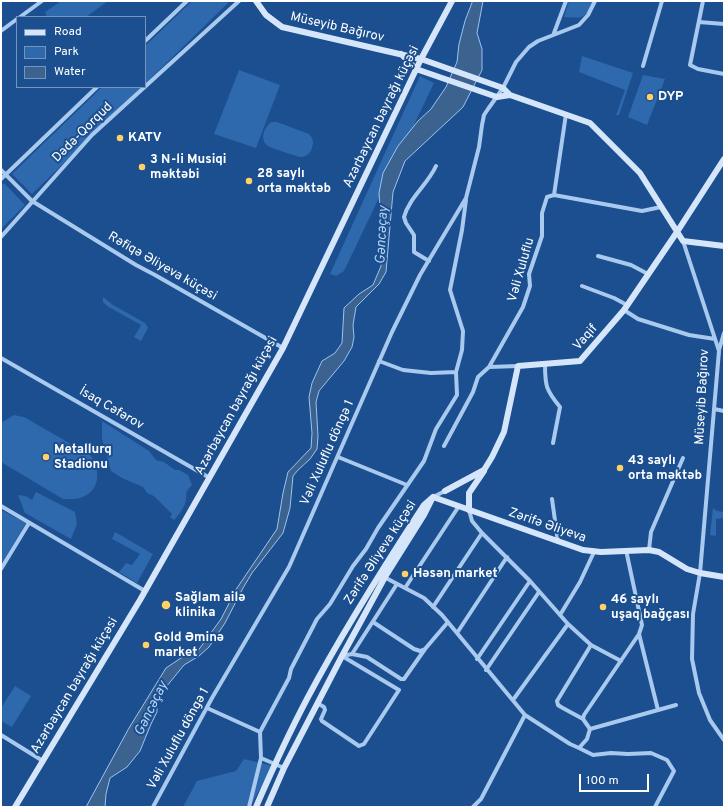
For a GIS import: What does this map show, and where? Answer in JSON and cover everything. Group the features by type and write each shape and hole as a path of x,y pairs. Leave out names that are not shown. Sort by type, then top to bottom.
{"street":[{"path":"21,16 42,1"},
{"path":"146,40 187,1"},
{"path":"231,1 235,5"},
{"name":"Dədə-Qorqud","path":"146,86 239,1"},
{"name":"Müseyib Bağırov","path":"256,1 266,15 282,27 421,58 502,88 510,95 590,123 640,173 678,232 683,241 719,351 700,573 693,614 692,659 699,693 710,720 724,740"},
{"name":"Azərbaycan bayrağı küçəsi","path":"15,807 145,591 283,348 416,68 452,1"},
{"path":"554,33 566,1"},
{"path":"497,97 516,62 529,47 554,33 579,25 588,15 595,1"},
{"path":"643,66 662,1"},
{"path":"703,1 690,65 724,74"},
{"path":"1,31 16,20"},
{"path":"699,22 724,24"},
{"name":"Müseyib Bağırov","path":"400,53 416,68 489,95 497,97 510,95"},
{"path":"1,179 96,88"},
{"name":"Dədə-Qorqud","path":"1,237 92,135 144,88"},
{"name":"Vəli Xuluflu döngə 1","path":"153,807 207,708 289,568 399,318 420,276 466,198 484,115 497,97"},
{"path":"566,114 554,196 642,211 661,206"},
{"name":"Vaqif","path":"518,366 580,361 625,308 678,232 724,158"},
{"path":"429,261 414,252 414,235 404,217 410,204 436,166"},
{"name":"Rəfiqə Əliyeva küçəsi","path":"1,170 32,201 136,265 155,274 283,348"},
{"name":"Vəli Xuluflu","path":"489,367 523,308 530,286 529,274 542,236 542,213 547,197 554,196"},
{"path":"249,807 261,758 260,732 289,678 290,669 317,619 330,604 353,566 366,549 378,528 424,461 436,429 457,395 456,372 462,350 463,331 450,290 462,230 466,198"},
{"path":"683,241 724,246"},
{"path":"598,256 631,265 648,274"},
{"path":"582,286 614,298 638,319 689,335 715,339"},
{"path":"719,351 724,333"},
{"name":"İsaq Cəfərov","path":"1,358 210,478"},
{"path":"379,361 403,370 431,373 456,372"},
{"path":"545,364 546,386 551,396 560,407 553,443"},
{"path":"444,446 472,392 478,377 489,367 518,366 504,432 492,457 468,493 469,510 472,521 530,581 568,624 591,645 621,661"},
{"path":"714,409 724,412"},
{"path":"338,457 407,485"},
{"path":"649,550 650,532 683,458"},
{"path":"433,497 484,470"},
{"name":"Zərifə Əliyeva","path":"433,497 582,550 594,552 649,550 659,552 687,569 724,577"},
{"name":"Zərifə Əliyeva küçəsi","path":"256,807 307,698 424,505 433,497"},
{"path":"552,499 558,542"},
{"path":"1,506 145,591"},
{"path":"405,588 459,506"},
{"path":"1,569 29,523"},
{"path":"433,607 482,533"},
{"path":"583,718 639,634 642,625 626,550"},
{"path":"560,615 580,582 594,552"},
{"path":"457,633 507,557"},
{"path":"382,575 424,598 448,622 486,670 525,715 570,744 593,755 611,753 651,753 667,760 674,771 655,807"},
{"name":"Zərifə Əliyeva küçəsi","path":"266,807 317,702 342,656 382,575"},
{"path":"477,659 530,581"},
{"path":"352,654 398,584"},
{"path":"486,670 540,592"},
{"path":"373,622 414,649 420,651 425,649"},
{"path":"342,656 352,654 367,657 401,679 404,679 425,649 448,622"},
{"path":"513,700 568,624"},
{"path":"639,634 658,710"},
{"path":"579,748 587,739 590,729 583,718 561,707 558,705 557,701 591,645"},
{"path":"317,702 324,707 321,719 322,721 359,746 364,744 399,690 342,656"},
{"path":"590,729 676,705"},
{"path":"207,708 260,732"},
{"path":"473,807 481,799 525,715"},
{"path":"1,735 43,761"},
{"path":"261,758 284,768"}],"green space":[{"path":"61,1 108,1 87,16 47,16 45,12"},
{"path":"192,1 227,1 228,3 146,83 146,45"},
{"path":"569,1 593,1 585,15 576,18 564,17"},
{"path":"582,56 633,73 619,115 616,115 625,90 579,72"},
{"path":"239,70 280,85 256,148 214,134"},
{"path":"643,75 665,79 647,125 628,117"},
{"path":"420,76 434,83 344,271 336,276 330,274"},
{"path":"101,88 141,88 32,194 12,174"},
{"path":"272,122 277,122 309,134 313,142 313,146 309,153 301,157 268,146 263,137 265,130"},
{"path":"4,183 25,205 1,229 1,186"},
{"path":"103,297 113,305 145,323 148,328 141,341 134,337 141,325 107,306 103,302"},
{"name":"Metallurq Stadionu","path":"14,415 24,417 90,455 96,465 97,471 94,488 85,496 80,498 63,499 1,462 1,423"},
{"path":"102,421 149,451 156,460 164,462 175,470 179,470 188,475 192,485 188,489 183,507 174,520 170,517 172,514 154,496 147,493 143,487 122,478 111,471 102,439"},
{"path":"36,492 75,512 77,524 71,539 25,513 18,495 26,496 32,500"},
{"path":"713,508 717,511 724,512 724,518 716,519 716,536 710,535"},
{"path":"1,510 26,523 1,565"},
{"path":"115,532 153,554 137,583 119,572 126,563 132,565 140,554 112,539"},
{"path":"15,686 31,696 12,727 1,721 1,708"},
{"path":"244,759 273,766 250,807 183,807 197,781 236,771"}],"water":[{"name":"Gəncəçay","path":"473,1 483,1 477,33 482,49 482,70 463,107 405,161 393,192 386,272 379,284 356,307 352,347 344,361 319,391 316,402 318,436 317,449 310,459 293,476 290,508 283,533 252,573 225,623 209,647 199,656 184,665 157,698 157,712 140,751 127,767 110,778 106,794 105,807 86,807 129,728 166,668 181,658 197,652 221,619 237,588 277,529 288,472 311,448 312,433 309,397 312,383 322,361 335,353 342,343 344,308 359,294 373,285 381,266 383,244 379,193 383,173 398,146 418,121 431,109 446,87 457,62 459,44 465,21"}],"place":[{"name":"DYP","path":"650,97"},
{"name":"KATV","path":"120,138"},
{"name":"3 N-li Musiqi məktəbi","path":"142,167"},
{"name":"28 saylı orta məktəb","path":"249,181"},
{"name":"Metallurq Stadionu","path":"46,457"},
{"name":"43 saylı orta məktəb","path":"620,468"},
{"name":"Həsən market","path":"405,574"},
{"name":"Sağlam ailə klinika","path":"166,605"},
{"name":"46 saylı uşaq bağçası","path":"603,607"},
{"name":"Gold Əminə market","path":"146,645"}]}
